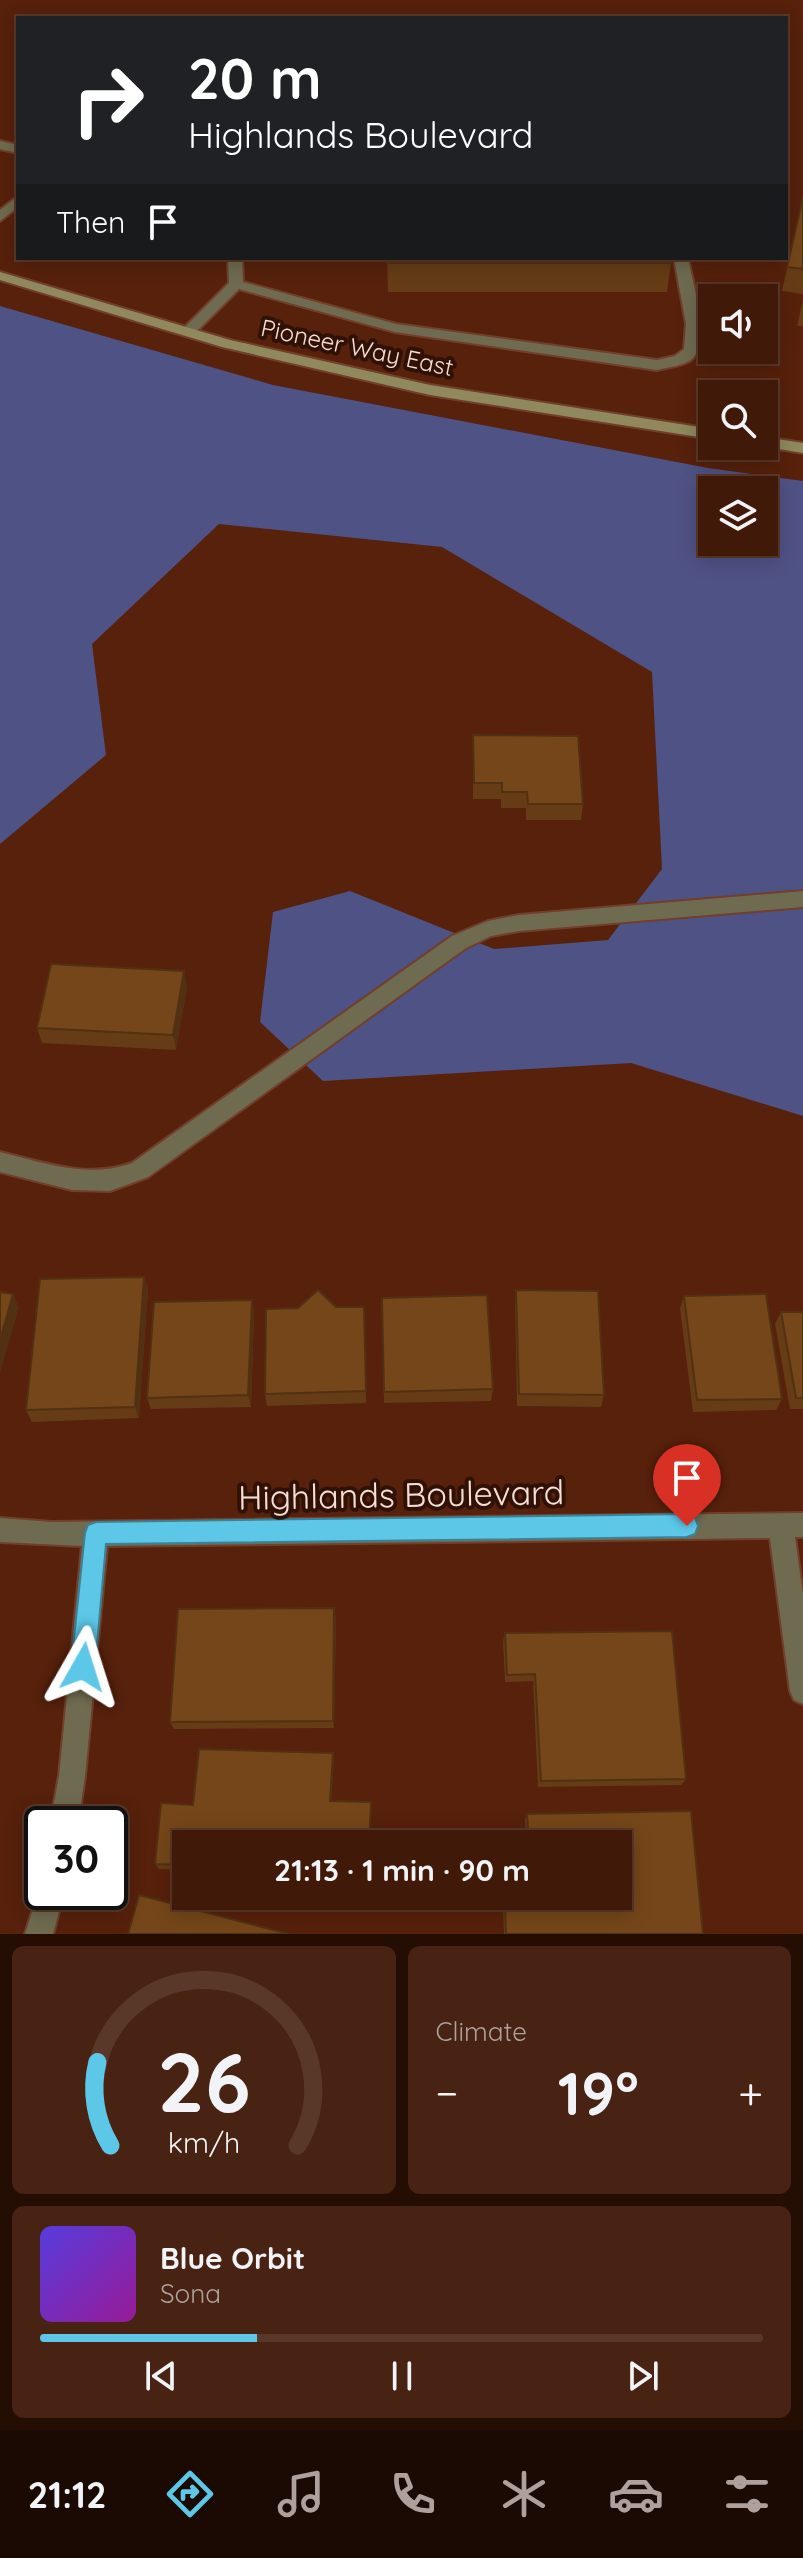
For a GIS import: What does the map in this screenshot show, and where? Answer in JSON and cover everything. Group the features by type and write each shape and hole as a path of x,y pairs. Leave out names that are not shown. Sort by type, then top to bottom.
{"street":[{"path":"0,217 16,202"},
{"path":"188,332 236,284 235,260"},
{"path":"236,284 395,328 657,365 686,356 695,337 681,260"},
{"name":"Pioneer Way East","path":"0,276 188,332 430,390 698,432"},
{"path":"778,444 803,448"},
{"path":"0,1162 72,1180 110,1181 140,1170 459,942 488,929 519,923 803,899"},
{"path":"792,1525 803,1691"},
{"name":"Highlands Boulevard","path":"0,1530 96,1533 792,1525"},
{"path":"67,1806 96,1533"},
{"path":"39,1934 45,1910"}],"shaded area":[{"path":"0,306 273,385 708,468 766,476 698,476 698,556 778,556 778,478 803,481 803,1116 631,1063 323,1081 260,1022 273,912 350,891 494,949 608,940 662,869 652,672 442,547 219,524 92,644 106,755 0,844"}],"building":[{"path":"803,197 803,269 787,267"},
{"path":"387,260 670,260 671,263 387,263"},
{"path":"473,735 578,736 583,804 528,804 527,792 502,792 502,783 474,783"},
{"path":"51,964 184,971 173,1035 37,1028"},
{"path":"144,1277 135,1407 26,1410 40,1279"},
{"path":"318,1290 336,1307 364,1307 366,1391 265,1394 266,1309 298,1308"},
{"path":"516,1290 598,1291 604,1395 519,1394"},
{"path":"0,1292 13,1294 0,1340"},
{"path":"766,1294 782,1399 697,1400 684,1296"},
{"path":"487,1295 493,1389 384,1392 382,1298"},
{"path":"252,1300 248,1395 147,1398 154,1302"},
{"path":"781,1312 803,1312 803,1398 796,1398"},
{"path":"334,1608 333,1721 170,1722 178,1609"},
{"path":"672,1631 686,1779 541,1781 535,1674 507,1675 505,1633"},
{"path":"199,1749 333,1753 330,1801 371,1802 370,1830 172,1830 172,1865 155,1864 161,1803 193,1805"},
{"path":"691,1811 703,1934 506,1934 505,1910 632,1910 632,1830 528,1830 527,1814"},
{"path":"139,1895 172,1904 172,1910 197,1910 289,1934 128,1934"}],"route":[{"path":"83,1667 96,1533 687,1526"}]}
